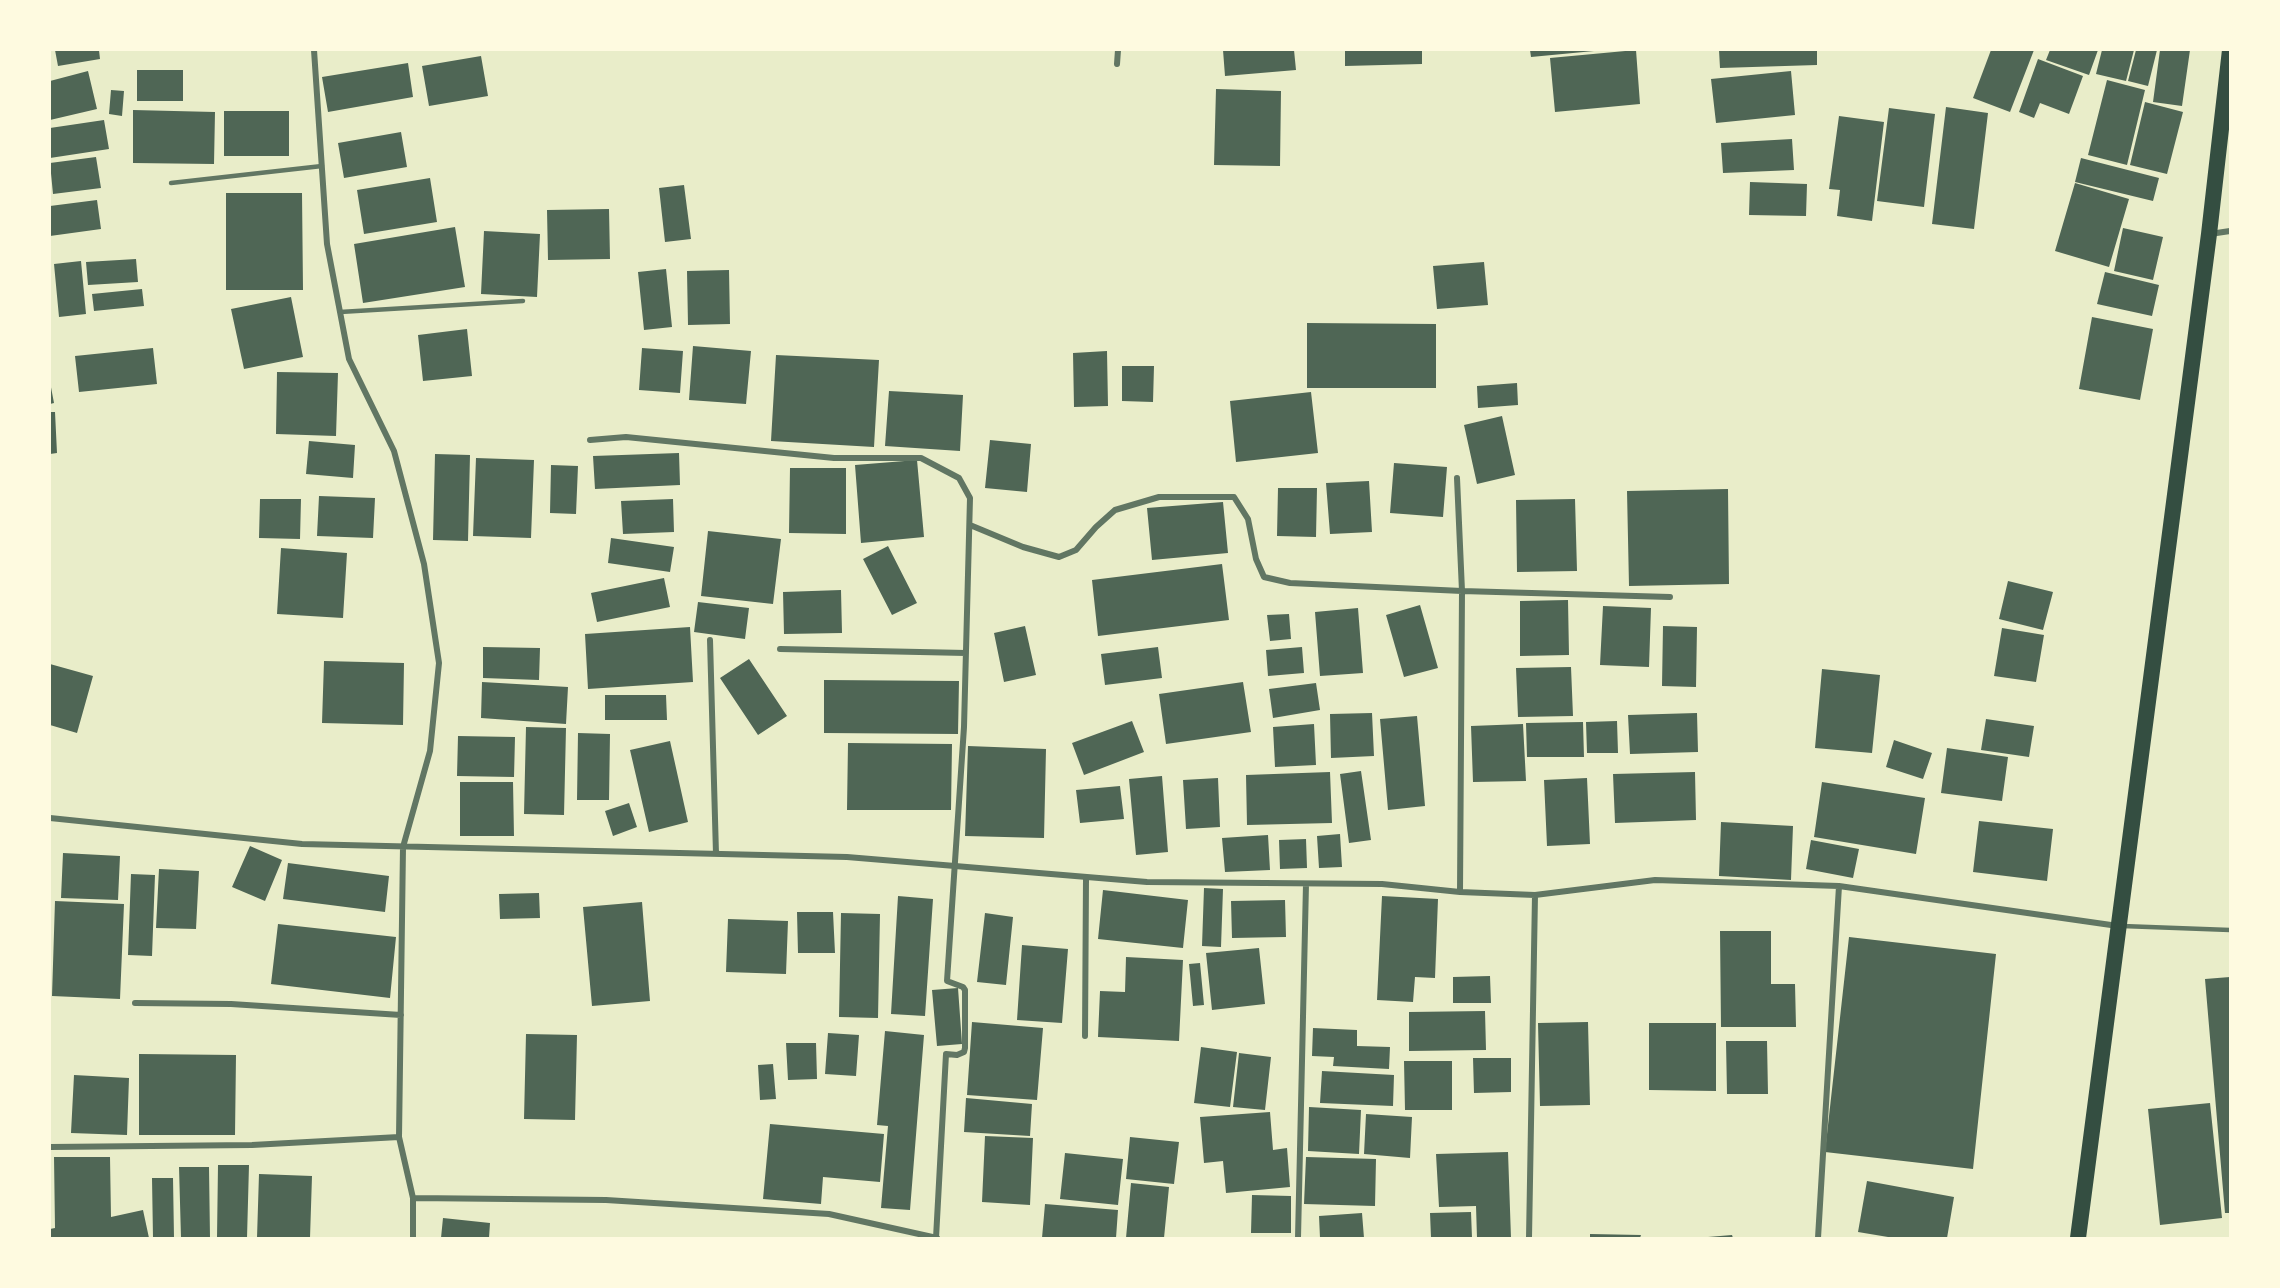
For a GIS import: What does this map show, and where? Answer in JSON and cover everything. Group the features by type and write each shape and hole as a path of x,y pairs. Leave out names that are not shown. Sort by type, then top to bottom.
{"highway":[{"path":"2078,1239 2209,234 2230,50"}],"street":[{"path":"314,50 327,244 349,359 394,451 424,564 439,663 430,751 404,848 399,1137 413,1198 413,1239"},
{"path":"1117,64 1118,50"},
{"path":"2209,234 2230,231"},
{"path":"413,1198 606,1200 829,1214 937,1238 946,1054 957,1055 964,1052 965,1048 965,990 947,981 964,727 970,498 959,478 921,458 834,458 626,437 590,440"},
{"path":"1457,478 1462,591 1460,892"},
{"path":"970,525 1023,547 1059,557 1076,550 1115,510 1159,496 1234,497 1248,519 1256,559 1264,577 1290,583 1670,597"},
{"path":"710,640 716,855"},
{"path":"780,649 966,652"},
{"path":"50,818 302,844 847,857 1147,882 1382,884 1460,892 1535,895 1655,879 1839,886 2118,926"},
{"path":"1085,1036 1086,878"},
{"path":"1298,1239 1306,884"},
{"path":"1818,1239 1839,886"},
{"path":"1529,1239 1535,895"},
{"path":"135,1003 231,1004 401,1015"},
{"path":"50,1147 252,1145 399,1137"}],"lane":[{"path":"171,183 322,166"},
{"path":"340,312 523,301"},
{"path":"2118,926 2230,930"}],"building":[{"path":"55,50 99,50 100,59 58,66"},
{"path":"1223,50 1294,50 1296,70 1225,76"},
{"path":"1345,50 1422,50 1422,64 1345,66"},
{"path":"1530,50 1594,50 1594,51 1531,57"},
{"path":"1636,50 1640,104 1555,112 1550,58"},
{"path":"1719,50 1817,50 1817,65 1720,68"},
{"path":"1991,50 2034,50 2010,112 1973,98"},
{"path":"2050,50 2098,50 2089,75 2046,60"},
{"path":"2102,50 2134,50 2126,81 2096,74"},
{"path":"2136,50 2157,50 2148,86 2128,81"},
{"path":"2160,50 2190,50 2182,106 2153,102"},
{"path":"481,56 488,96 429,106 422,66"},
{"path":"2038,59 2083,76 2069,114 2040,103 2034,118 2019,112"},
{"path":"408,63 413,97 328,112 322,77"},
{"path":"137,70 183,70 183,101 137,101"},
{"path":"88,71 97,109 50,120 50,81"},
{"path":"1791,71 1795,115 1716,123 1711,79"},
{"path":"2107,80 2145,90 2127,165 2088,155"},
{"path":"1216,89 1281,91 1280,166 1214,165"},
{"path":"111,90 124,91 122,116 109,114"},
{"path":"2145,102 2183,112 2167,174 2130,165"},
{"path":"1946,107 1988,113 1974,229 1932,224"},
{"path":"1889,108 1935,114 1924,207 1877,201"},
{"path":"133,110 215,112 214,164 133,163"},
{"path":"224,111 289,111 289,156 224,156"},
{"path":"1839,116 1884,122 1872,221 1837,216 1840,190 1829,189"},
{"path":"104,120 109,149 50,158 50,128"},
{"path":"401,132 407,167 344,178 338,143"},
{"path":"1792,139 1794,170 1723,173 1721,143"},
{"path":"96,157 101,188 53,194 50,163"},
{"path":"2081,158 2159,178 2153,201 2075,182"},
{"path":"430,178 437,222 364,234 357,190"},
{"path":"1750,182 1807,184 1806,216 1749,215"},
{"path":"2075,183 2129,199 2109,267 2055,251"},
{"path":"684,185 691,239 665,242 659,188"},
{"path":"226,193 302,193 303,290 226,290"},
{"path":"97,200 101,229 50,236 50,206"},
{"path":"609,209 610,259 548,260 547,210"},
{"path":"455,227 465,287 363,303 354,244"},
{"path":"2123,228 2163,237 2153,280 2114,271"},
{"path":"484,231 540,234 537,297 481,294"},
{"path":"136,259 138,282 88,285 86,262"},
{"path":"81,261 86,314 59,317 54,264"},
{"path":"1484,262 1488,305 1437,309 1433,266"},
{"path":"666,269 672,327 644,330 638,272"},
{"path":"729,270 730,324 688,325 687,271"},
{"path":"2105,272 2159,285 2152,316 2097,304"},
{"path":"142,289 144,306 94,311 92,294"},
{"path":"291,297 303,357 244,369 231,309"},
{"path":"2092,317 2153,329 2140,400 2079,389"},
{"path":"1307,323 1436,324 1436,388 1307,388"},
{"path":"467,329 472,376 423,381 418,335"},
{"path":"693,346 751,351 746,404 689,400"},
{"path":"153,348 157,384 79,392 75,356"},
{"path":"642,348 683,351 680,393 639,390"},
{"path":"1107,351 1108,406 1074,407 1073,353"},
{"path":"776,355 879,360 874,447 771,441"},
{"path":"1122,366 1154,366 1153,402 1122,401"},
{"path":"277,372 338,373 336,436 276,434"},
{"path":"50,382 54,403 50,404"},
{"path":"1517,383 1518,405 1478,408 1477,386"},
{"path":"889,391 963,395 960,451 885,446"},
{"path":"1311,392 1318,453 1236,462 1230,401"},
{"path":"50,412 55,412 57,453 50,454"},
{"path":"1502,416 1515,475 1477,484 1464,425"},
{"path":"990,440 1031,444 1027,492 985,488"},
{"path":"309,441 355,445 353,478 306,474"},
{"path":"679,453 680,485 595,489 593,456"},
{"path":"435,454 470,455 468,541 433,540"},
{"path":"476,458 534,460 531,538 473,536"},
{"path":"917,460 924,537 861,543 855,465"},
{"path":"1394,463 1447,467 1443,517 1390,513"},
{"path":"551,465 578,466 576,514 550,513"},
{"path":"790,468 846,468 846,534 789,533"},
{"path":"1369,481 1372,532 1330,534 1326,483"},
{"path":"1278,488 1317,488 1316,537 1277,536"},
{"path":"1728,489 1729,584 1629,586 1627,491"},
{"path":"319,496 375,498 373,538 317,536"},
{"path":"260,499 301,499 300,539 259,538"},
{"path":"673,499 674,532 623,534 621,501"},
{"path":"1575,499 1577,571 1517,572 1516,500"},
{"path":"1223,502 1228,553 1152,560 1147,508"},
{"path":"708,531 781,539 773,604 701,596"},
{"path":"611,538 674,547 670,572 608,563"},
{"path":"888,546 917,603 892,615 863,559"},
{"path":"281,548 347,553 343,618 277,614"},
{"path":"1222,564 1229,620 1098,636 1092,580"},
{"path":"664,578 670,607 597,622 591,593"},
{"path":"2008,581 2053,592 2043,630 1999,619"},
{"path":"841,590 842,633 784,634 783,592"},
{"path":"1568,600 1569,655 1520,656 1520,601"},
{"path":"698,602 749,608 745,639 694,632"},
{"path":"1420,605 1438,668 1404,677 1386,615"},
{"path":"1603,606 1651,608 1649,667 1600,665"},
{"path":"1358,608 1363,673 1320,676 1315,612"},
{"path":"1289,614 1291,639 1270,641 1267,615"},
{"path":"1025,626 1036,675 1004,682 994,633"},
{"path":"1663,626 1697,627 1696,687 1662,686"},
{"path":"690,627 693,682 588,689 585,634"},
{"path":"2002,628 2044,635 2036,682 1994,676"},
{"path":"483,647 540,648 539,680 483,678"},
{"path":"1158,647 1162,678 1105,685 1101,654"},
{"path":"1302,647 1304,673 1268,676 1266,650"},
{"path":"749,659 787,716 758,735 720,678"},
{"path":"324,661 404,663 403,725 322,723"},
{"path":"50,664 93,676 77,733 50,725"},
{"path":"1571,667 1573,716 1518,717 1516,668"},
{"path":"1822,669 1880,675 1872,753 1815,748"},
{"path":"824,680 959,681 958,734 824,733"},
{"path":"482,682 568,687 566,724 481,718"},
{"path":"1243,682 1251,732 1166,744 1159,694"},
{"path":"1316,683 1320,710 1273,718 1269,689"},
{"path":"605,695 666,695 667,720 605,720"},
{"path":"1372,713 1374,756 1331,758 1330,714"},
{"path":"1697,713 1698,752 1630,754 1628,715"},
{"path":"1417,716 1425,806 1388,810 1380,719"},
{"path":"1986,719 2034,726 2029,757 1981,750"},
{"path":"1132,721 1144,752 1084,775 1072,743"},
{"path":"1617,721 1618,753 1587,753 1586,722"},
{"path":"1583,722 1584,757 1527,757 1526,723"},
{"path":"1314,724 1316,765 1275,767 1273,727"},
{"path":"1523,724 1526,781 1473,782 1471,726"},
{"path":"526,727 566,728 564,815 524,814"},
{"path":"578,733 610,734 609,800 577,800"},
{"path":"458,736 515,737 514,777 457,776"},
{"path":"1894,740 1932,753 1923,779 1886,767"},
{"path":"670,741 688,822 649,832 630,750"},
{"path":"848,743 952,744 951,810 847,810"},
{"path":"968,746 1046,749 1044,838 965,836"},
{"path":"1947,748 2008,757 2002,801 1941,793"},
{"path":"1361,771 1371,840 1349,843 1340,774"},
{"path":"1330,772 1332,823 1247,825 1246,775"},
{"path":"1695,772 1696,820 1615,823 1613,774"},
{"path":"1162,776 1168,852 1136,855 1129,779"},
{"path":"1218,778 1220,827 1186,829 1183,780"},
{"path":"1587,778 1590,844 1547,846 1544,780"},
{"path":"460,782 513,782 514,836 460,836"},
{"path":"1822,782 1925,798 1916,854 1814,837"},
{"path":"1120,786 1124,819 1080,823 1076,790"},
{"path":"629,803 637,827 613,836 605,811"},
{"path":"1979,821 2053,829 2047,881 1973,872"},
{"path":"1721,822 1793,826 1791,880 1719,876"},
{"path":"1340,834 1342,867 1319,868 1317,836"},
{"path":"1268,835 1270,870 1225,872 1222,838"},
{"path":"1306,839 1307,868 1280,869 1279,840"},
{"path":"1811,840 1859,849 1853,878 1806,869"},
{"path":"250,846 282,860 265,901 232,887"},
{"path":"63,853 120,856 118,900 61,898"},
{"path":"288,863 389,876 385,912 283,899"},
{"path":"159,869 199,871 196,929 156,928"},
{"path":"131,874 155,875 152,956 128,955"},
{"path":"1204,888 1223,889 1221,947 1202,946"},
{"path":"1103,890 1188,900 1183,948 1098,939"},
{"path":"539,893 540,918 500,919 499,894"},
{"path":"898,896 933,899 925,1016 891,1014"},
{"path":"1382,896 1438,899 1435,978 1415,977 1413,1002 1377,1000"},
{"path":"1285,900 1286,937 1232,938 1231,901"},
{"path":"55,901 124,904 120,999 52,996"},
{"path":"642,902 650,1001 592,1006 583,907"},
{"path":"797,912 833,912 835,953 798,953"},
{"path":"841,913 880,914 878,1018 839,1017"},
{"path":"985,913 1013,917 1006,985 977,982"},
{"path":"728,919 788,921 786,974 726,972"},
{"path":"278,924 396,937 390,998 271,984"},
{"path":"1720,931 1771,931 1771,984 1795,984 1796,1027 1721,1027"},
{"path":"1849,937 1996,954 1973,1169 1825,1152"},
{"path":"1022,945 1068,949 1062,1023 1017,1020"},
{"path":"1259,948 1265,1004 1212,1010 1206,953"},
{"path":"1126,957 1183,960 1179,1041 1098,1037 1100,991 1125,992"},
{"path":"1200,963 1204,1005 1193,1006 1189,964"},
{"path":"1490,976 1491,1003 1453,1003 1453,977"},
{"path":"2230,977 2230,1213 2225,1213 2205,979"},
{"path":"958,988 962,1044 937,1046 932,990"},
{"path":"1485,1011 1486,1050 1409,1051 1409,1012"},
{"path":"972,1022 1043,1028 1037,1100 967,1095"},
{"path":"1588,1022 1590,1105 1540,1106 1538,1023"},
{"path":"1649,1023 1716,1023 1716,1091 1649,1090"},
{"path":"1313,1028 1357,1030 1357,1046 1390,1047 1389,1069 1333,1066 1334,1057 1312,1056"},
{"path":"885,1031 924,1035 910,1210 881,1208 888,1126 877,1125"},
{"path":"828,1033 859,1035 856,1076 825,1074"},
{"path":"526,1034 577,1035 575,1120 524,1119"},
{"path":"1726,1041 1767,1041 1768,1094 1727,1094"},
{"path":"786,1043 816,1043 817,1079 788,1080"},
{"path":"1201,1047 1237,1052 1230,1107 1194,1103"},
{"path":"1239,1053 1271,1057 1265,1110 1233,1107"},
{"path":"139,1054 236,1055 235,1135 139,1135"},
{"path":"1473,1058 1511,1058 1511,1092 1474,1093"},
{"path":"1404,1061 1452,1061 1452,1110 1405,1110"},
{"path":"773,1064 776,1099 760,1100 758,1065"},
{"path":"1322,1071 1394,1075 1393,1106 1320,1103"},
{"path":"74,1075 129,1078 127,1135 71,1133"},
{"path":"966,1098 1032,1104 1030,1136 964,1132"},
{"path":"2210,1103 2222,1218 2160,1225 2148,1109"},
{"path":"1309,1107 1361,1110 1359,1154 1308,1151"},
{"path":"1270,1112 1273,1150 1287,1148 1290,1187 1226,1193 1223,1161 1204,1163 1200,1117"},
{"path":"1366,1114 1412,1117 1410,1158 1364,1154"},
{"path":"770,1124 884,1134 880,1182 823,1177 821,1204 763,1199"},
{"path":"985,1136 1033,1138 1030,1205 982,1202"},
{"path":"1130,1137 1179,1142 1174,1184 1126,1179"},
{"path":"1508,1152 1511,1238 1477,1238 1476,1206 1439,1207 1436,1154"},
{"path":"1065,1153 1123,1159 1118,1205 1060,1199"},
{"path":"54,1157 110,1157 111,1217 143,1210 149,1238 50,1238 50,1229 55,1228"},
{"path":"1306,1157 1376,1159 1375,1206 1304,1204"},
{"path":"218,1165 249,1165 247,1238 217,1238"},
{"path":"179,1167 209,1167 210,1238 181,1238"},
{"path":"259,1174 312,1176 310,1238 257,1238"},
{"path":"152,1178 173,1178 174,1238 153,1238"},
{"path":"1867,1181 1954,1197 1947,1238 1894,1238 1858,1232"},
{"path":"1131,1183 1169,1187 1164,1238 1126,1238"},
{"path":"1252,1195 1291,1196 1291,1233 1251,1233"},
{"path":"1045,1204 1118,1210 1116,1238 1042,1238"},
{"path":"1471,1212 1472,1238 1431,1238 1430,1213"},
{"path":"1362,1213 1364,1238 1320,1238 1319,1216"},
{"path":"443,1218 490,1223 489,1238 441,1238"},
{"path":"1590,1234 1641,1235 1640,1238 1590,1238"},
{"path":"1732,1235 1733,1238 1708,1238 1708,1237"}]}
